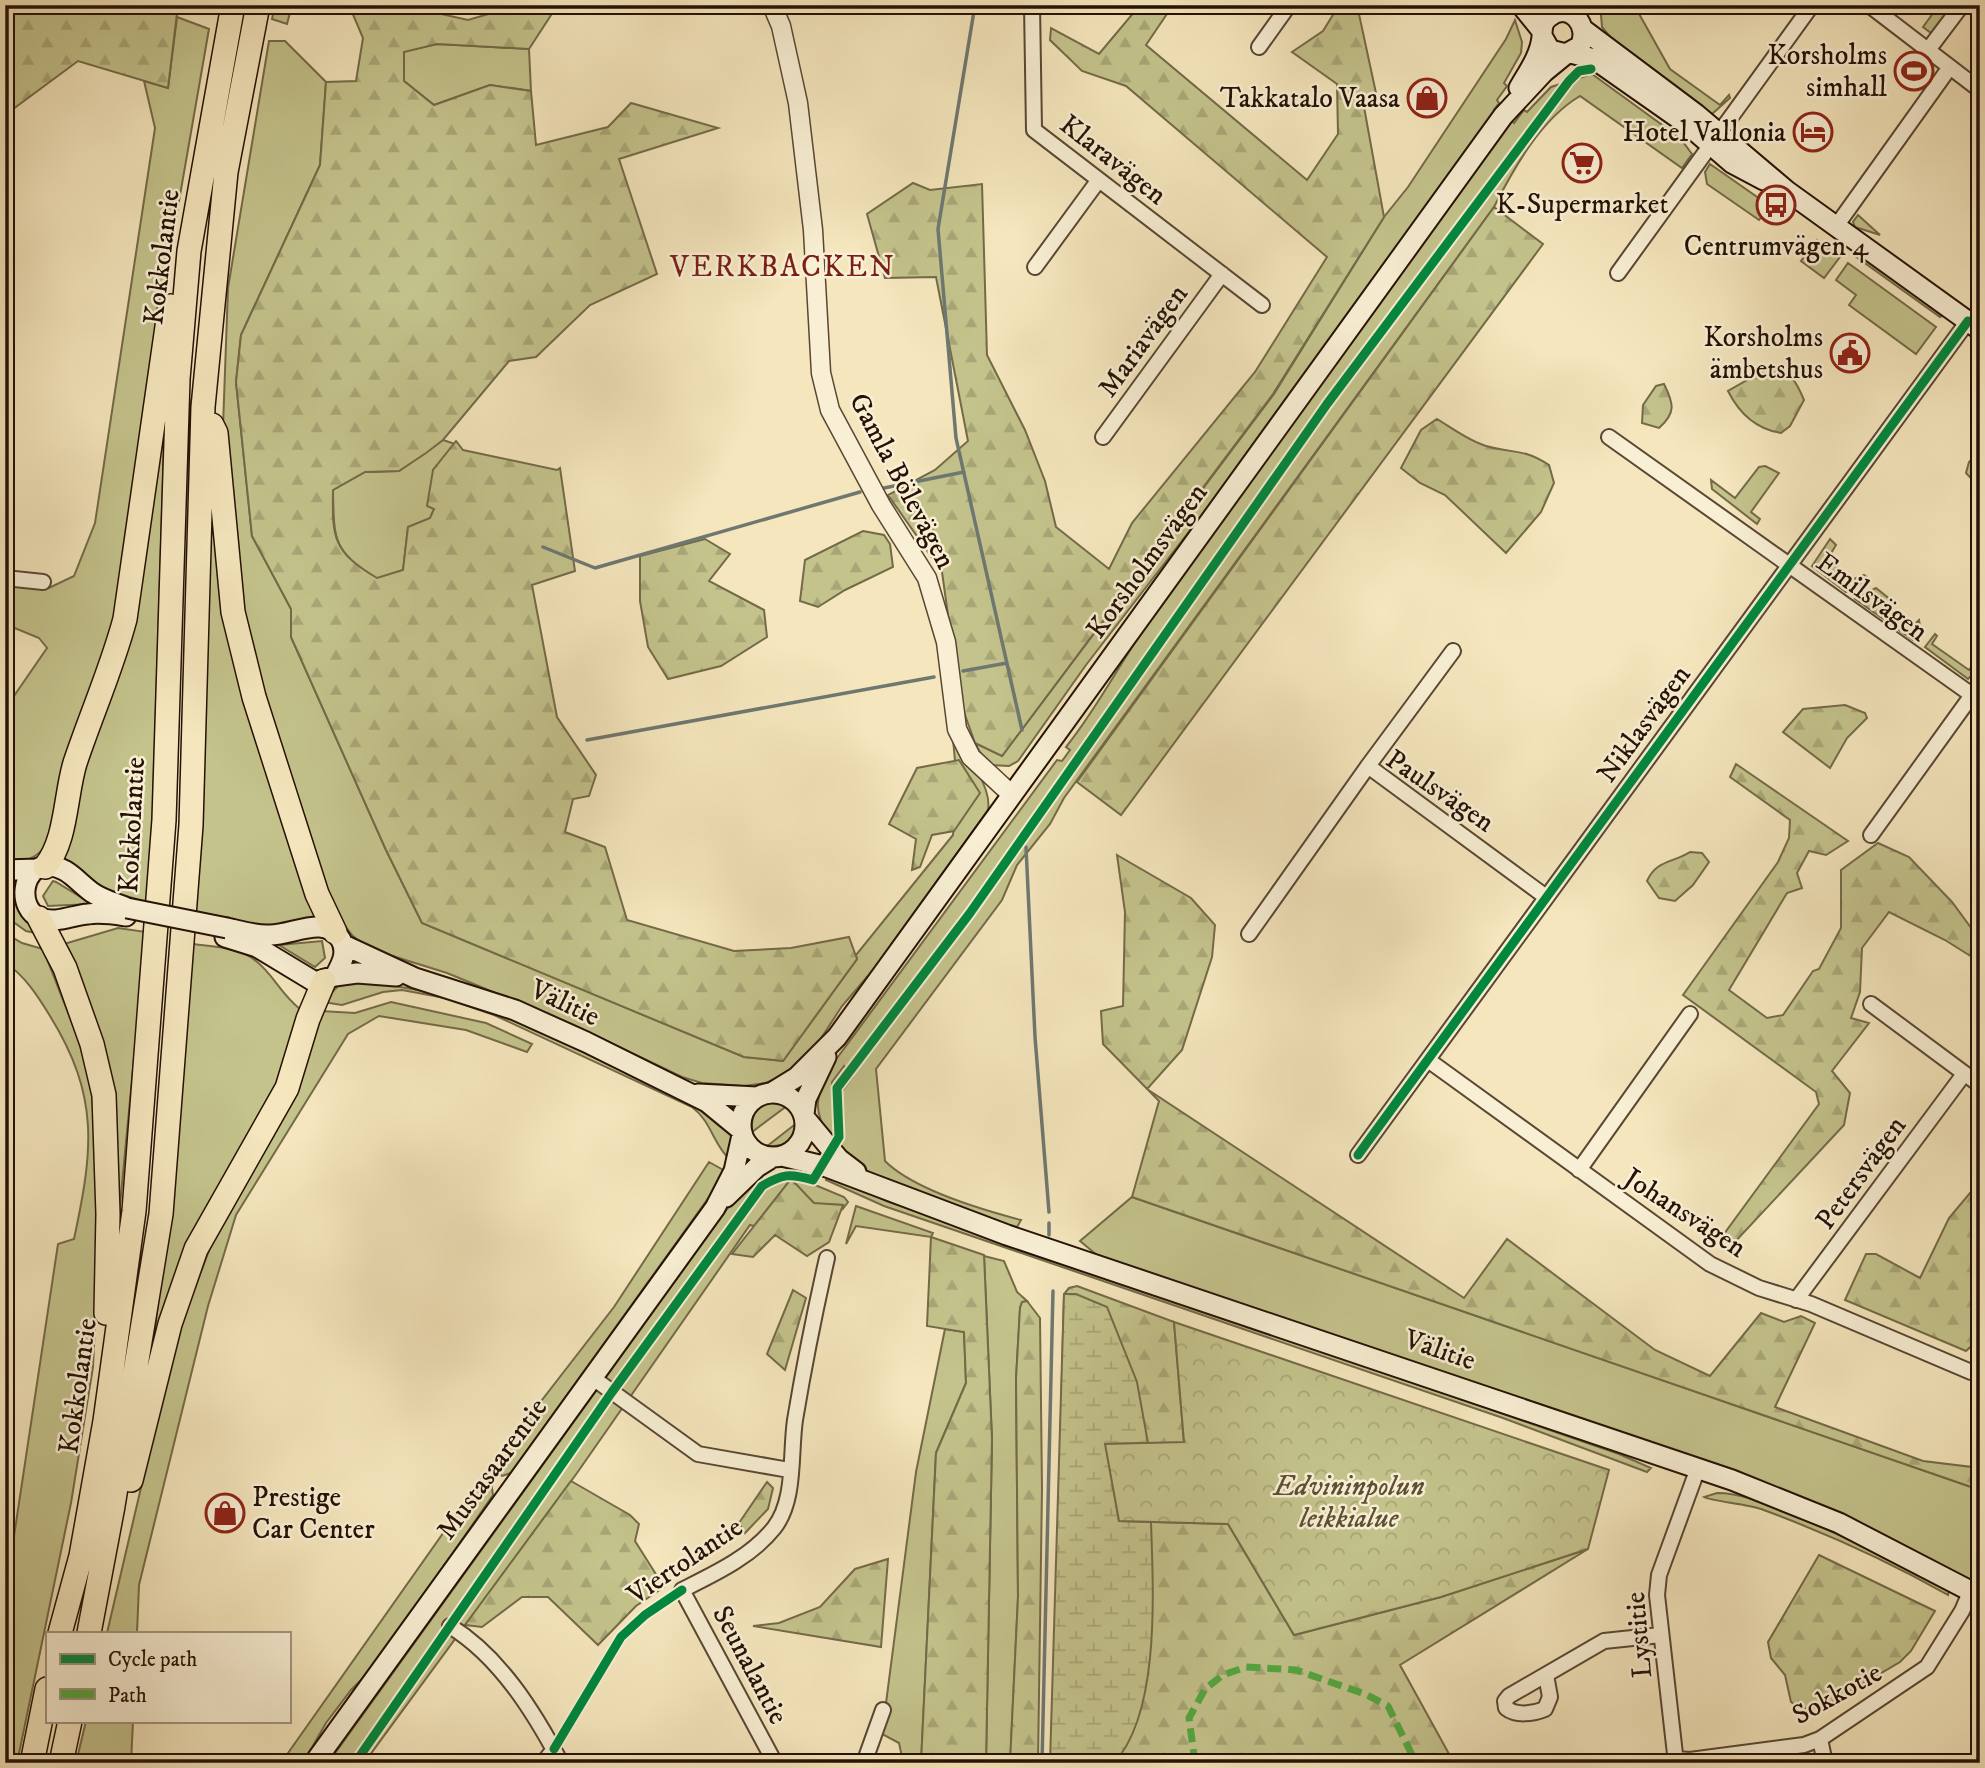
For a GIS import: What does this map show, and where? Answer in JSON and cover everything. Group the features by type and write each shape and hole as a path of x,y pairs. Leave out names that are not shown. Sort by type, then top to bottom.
{"highway":[{"name":"Kokkolantie","path":"89,1632 113,1506 161,1214 191,825 203,407 226,172 258,5"},
{"name":"Kokkolantie","path":"60,1632 80,1556 105,1421 134,1211 164,820 178,379 189,251 231,11"},
{"path":"41,868 57,845 72,773 116,653 125,619 174,278 189,251"},
{"path":"203,407 216,433 227,576 248,673 317,894 339,939"},
{"path":"32,909 65,968 92,1044 104,1095 108,1214 105,1421"},
{"path":"113,1506 130,1484 170,1324 196,1249 287,1088 308,1019 329,979"},
{"path":"32,1763 46,1694"},
{"path":"61,1763 70,1722"}],"main road":[{"path":"1521,5 1542,33 1550,50 1594,59 1711,144 1837,225 1974,325"},
{"path":"1569,53 1583,41 1583,27 1590,5"},
{"path":"1542,33 1546,20 1555,9 1571,13 1711,144"},
{"name":"Korsholmsvägen","path":"764,1095 797,1077 837,1037 1503,116 1533,63 1542,33"},
{"name":"Korsholmsvägen","path":"1503,116 1544,72 1569,53"},
{"path":"32,909 27,882 41,868"},
{"path":"5,870 64,870 95,895 126,912"},
{"path":"5,888 51,921 126,912 226,932 262,936 313,927 339,939 343,962 329,979 309,979 264,950 226,932"},
{"name":"Välitie","path":"339,939 415,978 515,1010 687,1092 707,1102 742,1133"},
{"name":"Välitie","path":"329,979 358,972 415,978"},
{"name":"Korsholmsvägen","path":"804,1116 806,1098 837,1037"},
{"name":"Välitie","path":"687,1092 706,1096 764,1095"},
{"path":"764,1095 791,1098 804,1116 801,1142 777,1157 754,1151 742,1133 744,1111 764,1095"},
{"name":"Välitie","path":"804,1116 839,1158 870,1183"},
{"name":"Mustasaarentie","path":"314,1763 715,1208 734,1171 742,1133"},
{"name":"Välitie","path":"777,1157 827,1167 1120,1274 1419,1372 1575,1429 1698,1468 1839,1523 1975,1593"},
{"name":"Mustasaarentie","path":"715,1208 757,1167 777,1157"}],"street":[{"name":"Gamla Bölevägen","path":"772,5 781,26 798,103 813,230 821,373 830,410 878,500 927,578 946,642 957,729 971,757 1013,795"},
{"name":"Klaravägen","path":"1032,5 1034,130 1262,305"},
{"path":"1259,47 1289,5"},
{"path":"1618,273 1812,5"},
{"path":"1869,5 1980,90"},
{"path":"1928,50 1962,5"},
{"path":"1837,225 1951,67"},
{"path":"1035,267 1098,181"},
{"name":"Mariavägen","path":"1103,438 1222,274"},
{"name":"Niklasvägen","path":"1358,1155 1789,565 1974,325"},
{"name":"Emilsvägen","path":"1609,437 1972,695 1871,835"},
{"path":"5,578 43,582"},
{"path":"1368,766 1453,651"},
{"name":"Paulsvägen","path":"1249,934 1368,766 1546,897"},
{"path":"1871,1004 1980,1085"},
{"path":"1579,1170 1689,1014"},
{"name":"Johansvägen","path":"1429,1060 1710,1264 1759,1288 1796,1300 1970,1372 1980,1370"},
{"name":"Petersvägen","path":"1796,1300 1964,1074"},
{"name":"Viertolantie","path":"682,1590 723,1569 775,1527 787,1502 804,1367 827,1258"},
{"path":"593,1378 698,1454 789,1470"},
{"name":"Lystitie","path":"1676,1761 1661,1635 1659,1575 1698,1468"},
{"name":"Seunalantie","path":"682,1590 775,1763"},
{"name":"Sokkotie","path":"1676,1761 1804,1745 1820,1739 1927,1667 1975,1593"},
{"path":"450,1626 471,1639 502,1672 561,1763"},
{"path":"1546,1675 1604,1642 1661,1635"},
{"path":"864,1763 883,1710"},
{"path":"1820,1739 1825,1763"},
{"path":"543,1763 554,1749"}],"green space":[{"path":"5,5 178,5 168,88 78,61 5,115"},
{"path":"275,5 292,5 287,24 272,19"},
{"path":"349,5 413,5 414,8 468,20 509,8 555,9 529,49 437,44 404,52 404,81 434,105 490,85 531,91 536,145 608,127 631,103 718,128 619,159 657,274 590,305 536,357 509,361 443,440 399,471 365,472 333,490 333,520 343,551 362,569 377,578 403,570 408,527 430,518 434,509 427,506 433,470 456,441 463,450 557,470 560,468 575,571 532,585 557,717 596,775 589,796 573,799 565,832 605,847 627,920 734,951 791,948 849,937 857,959 783,1061 744,1057 422,923 386,850 291,637 291,609 252,536 236,382 241,335 320,165 326,82 356,81 363,38"},
{"path":"1140,5 1173,5 1146,45 1307,180 1338,134 1337,84 1292,52 1323,31 1339,5 1357,5 1376,93 1364,107 1384,217 1273,394 1002,756 975,743 960,701 942,572 888,495 935,470 968,441 936,277 885,278 867,214 913,183 930,190 982,184 987,355 1025,430 1045,481 1056,527 1109,569 1132,523 1255,372 1327,257 1126,86 1082,71 1050,40 1051,28 1099,54"},
{"path":"1608,5 1641,5 1638,12 1670,69 1720,105 1729,95 1730,98 1711,115 1616,44 1602,27 1601,15"},
{"path":"1939,5 1948,10 1931,33 1923,27"},
{"path":"177,17 209,29 159,316 128,573 50,841 41,852 31,858 19,862 5,862 5,709 47,648 39,638 5,624 5,586 49,588 74,576 95,523 155,128 144,81 168,88"},
{"path":"1515,20 1522,42 1521,53 1504,83 1507,86 1497,100 1499,103 1494,110 1496,112 1201,516 1086,665 1018,761 1009,766 990,765 975,743 1002,756 1274,394 1384,217 1408,187 1506,39"},
{"path":"269,41 285,41 326,82 320,165 241,335 236,382 252,536 291,609 291,637 386,850 422,923 744,1057 783,1061 857,959 856,955 953,835 959,761 955,761 953,739 983,782 988,810 873,970 842,1006 807,1060 786,1075 765,1083 744,1086 702,1083 682,1077 569,1023 447,973 367,948 352,935 336,914 257,683 239,597 223,427 228,288"},
{"path":"437,44 529,49 531,91 490,85 434,105 404,81 404,51"},
{"path":"1592,74 1680,138 1692,154 1682,168 1580,96 1541,131 1510,176 1494,207 1064,798 1050,824 1017,865 1002,900 876,1069 885,1161 913,1181 930,1189 1021,1220 1016,1229 871,1174 838,1147 843,1137 841,1093 853,1076 844,1066 832,1082 834,1134 830,1137 820,1120 819,1096 829,1069 1057,760 1062,761 1070,750 1066,747 1145,627 1510,120 1514,123 1524,110 1527,112 1551,87"},
{"path":"1710,164 1770,206 1759,220 1707,184 1705,172"},
{"path":"1494,207 1543,244 1121,815 1077,782"},
{"path":"1858,215 1880,235 1855,227 1853,222"},
{"path":"1817,240 1840,257 1824,278 1801,261"},
{"path":"1855,256 1864,256 1942,316 1940,317"},
{"path":"1848,263 1936,327 1916,354 1849,305 1856,295 1836,280"},
{"path":"1770,367 1788,374 1804,400 1790,426 1781,433 1764,428 1749,419 1728,391"},
{"path":"166,380 150,903 99,888 82,871 61,857"},
{"path":"1664,384 1670,397 1671,413 1659,428 1642,423 1643,405 1656,386"},
{"path":"1437,419 1480,444 1525,454 1549,465 1554,483 1541,512 1506,553 1445,495 1420,483 1401,468 1421,430"},
{"path":"443,440 455,444 433,470 434,509 430,519 408,527 403,570 377,579 351,560 338,542 333,490 365,472 399,471"},
{"path":"1976,455 1980,457 1980,488 1966,473 1969,462"},
{"path":"1765,466 1779,473 1751,512 1760,519 1757,524 1712,489 1711,480 1735,498 1759,467"},
{"path":"211,512 223,596 315,917 279,927 242,927 194,914"},
{"path":"863,531 884,535 890,544 893,567 845,590 818,607 800,601 805,560"},
{"path":"705,539 730,554 709,581 764,610 767,637 721,666 668,679 648,647 640,601 640,556"},
{"path":"1830,539 1836,545 1827,560 1854,579 1864,575 1870,580 1846,592 1812,566"},
{"path":"1876,588 1891,600 1885,609 1912,627 1919,620 1921,632 1913,640 1855,599"},
{"path":"1935,634 1937,636 1932,644 1969,670 1980,656 1980,667 1968,679 1925,647"},
{"path":"1845,705 1865,713 1867,718 1847,738 1830,768 1783,732 1803,709"},
{"path":"959,760 980,793 954,831 932,835 920,867 912,870 916,839 889,824 917,768"},
{"path":"1736,764 1848,841 1826,855 1809,851 1797,873 1802,888 1787,893 1729,990 1767,1018 1783,1015 1813,971 1819,969 1841,928 1841,870 1878,843 1909,857 1952,902 1980,940 1980,962 1945,940 1889,912 1862,948 1860,992 1851,1018 1869,1023 1832,1071 1850,1093 1844,1125 1733,1244 1724,1234 1819,1104 1816,1092 1683,995 1778,862 1789,838 1790,820 1730,777"},
{"path":"1690,852 1702,853 1709,862 1693,885 1675,901 1659,898 1647,881 1651,874 1660,865"},
{"path":"1117,855 1191,898 1215,925 1212,957 1182,1050 1147,1089 1103,1044 1101,1011 1123,1006 1125,912"},
{"path":"53,881 92,904 48,906 43,896"},
{"path":"5,894 17,901 36,933 26,931 5,916"},
{"path":"118,928 146,932 118,1226 64,944"},
{"path":"5,933 22,943 43,949 78,1038 91,1086 98,1159 98,1259 93,1367 71,1503 17,1763 5,1763 5,1669 11,1638 5,1633 5,1596 58,1244 74,1239 85,1178 88,1124 78,1072 66,1045 30,987 5,963"},
{"path":"322,941 325,958 315,967 279,945"},
{"path":"193,944 226,948 250,956 300,1009 279,1085 152,1363"},
{"path":"366,981 447,995 494,1010 696,1105 729,1130 733,1140 731,1161 699,1113 692,1107 494,1015 445,998 402,990 383,992 342,1005 323,1002 338,986"},
{"path":"391,1002 486,1023 532,1044 527,1052 466,1030 379,1016 348,1034 236,1215 208,1306 139,1585 137,1632 107,1632 176,1338 227,1203 321,1011 355,1013"},
{"path":"1148,1089 1464,1298 1507,1239 1655,1350 1710,1376 1761,1313 1784,1322 1801,1316 1815,1323 1775,1407 1923,1461 1980,1468 1980,1490 1132,1197 1159,1101"},
{"path":"772,1100 788,1105 752,1132 755,1112"},
{"path":"798,1122 798,1133 789,1144 766,1147"},
{"path":"709,1162 727,1172 511,1473 502,1476 490,1467 614,1307"},
{"path":"829,1172 886,1201 1619,1454 1651,1468 1647,1472 1503,1418 884,1206 826,1180"},
{"path":"796,1177 844,1197 848,1202 842,1210 843,1205 814,1204 791,1179 754,1226 750,1225 577,1473 364,1763 328,1763 727,1209 751,1182 763,1189 775,1179"},
{"path":"791,1179 814,1203 843,1205 829,1242 807,1256 775,1235 753,1257 732,1254"},
{"path":"1980,1181 1980,1255 1973,1261 1980,1299 1980,1338 1966,1351 1845,1300 1866,1254 1876,1254 1920,1278 1949,1218"},
{"path":"1132,1197 1980,1490 1980,1586 1893,1542 1739,1473 1097,1255 1080,1241"},
{"path":"856,1206 933,1233 931,1237 856,1226 846,1244"},
{"path":"931,1237 984,1255 992,1439 986,1763 921,1763 936,1453 966,1383 964,1332 927,1326"},
{"path":"984,1256 1004,1261 1017,1292 1027,1301 1022,1302 1020,1308 1016,1379 1018,1597 1010,1763 986,1763 992,1439"},
{"path":"1077,1286 1174,1322 1184,1443 1119,1521 1228,1524 1294,1635 1441,1597 1588,1549 1400,1665 1454,1763 1052,1763 1064,1294 1069,1288"},
{"path":"793,1290 806,1298 785,1370 767,1354"},
{"path":"1064,1294 1076,1294 1107,1307 1137,1382 1148,1443 1106,1444 1119,1521 1151,1522 1152,1549 1153,1614 1147,1682 1140,1713 1129,1741 1114,1763 1050,1763"},
{"path":"1027,1301 1040,1318 1042,1488 1038,1763 1010,1763 1018,1597 1016,1379 1020,1308 1022,1302"},
{"name":"Edvininpolun leikkialue","path":"1174,1322 1609,1470 1588,1549 1441,1597 1294,1635 1228,1524 1119,1521 1105,1444 1184,1442"},
{"path":"945,1329 964,1332 966,1383 936,1453 921,1763 911,1763 902,1757 899,1743 882,1734 916,1472"},
{"path":"489,1468 493,1495 373,1668 351,1690 326,1723 303,1763 281,1763"},
{"path":"571,1481 630,1515 639,1524 635,1541 664,1587 636,1606 598,1645 548,1597 522,1597 482,1627 465,1625"},
{"path":"767,1482 773,1488 768,1509 745,1533 739,1523"},
{"path":"1717,1493 1756,1500 1814,1523 1949,1590 1948,1595 1880,1559 1809,1528 1755,1507 1704,1497"},
{"path":"1819,1555 1935,1611 1911,1651 1900,1662 1825,1706 1801,1709 1791,1702 1785,1675 1771,1658 1768,1642"},
{"path":"888,1559 881,1647 753,1626 779,1623 820,1607 855,1569"},
{"path":"86,1722 133,1722 131,1763 76,1763"}],"waterway":[{"path":"975,5 938,229 956,438 1022,730"},
{"path":"884,488 964,472"},
{"path":"543,547 595,568 860,492"},
{"path":"963,671 1007,663"},
{"path":"587,740 934,677"},
{"path":"1026,847 1035,1037 1049,1212"},
{"path":"1049,1223 1049,1235"},
{"path":"1042,1763 1053,1291"}],"marked path":[{"path":"1195,1763 1189,1718 1205,1689 1223,1675 1246,1667 1296,1670 1365,1694 1388,1706 1416,1763"}],"cycle path":[{"path":"355,1763 612,1392 762,1186 786,1176 813,1180 839,1137 837,1088 970,913 1327,404 1569,81 1579,71 1591,69"},
{"path":"1358,1155 1968,321"},
{"path":"554,1749 621,1637 645,1615 682,1590"}],"place":[{"name":"Korsholms simhall","path":"1914,71"},
{"name":"Takkatalo Vaasa","path":"1427,98"},
{"name":"Hotel Vallonia","path":"1813,132"},
{"name":"K-Supermarket","path":"1582,163"},
{"name":"Centrumvägen 4","path":"1776,205"},
{"name":"Korsholms ämbetshus","path":"1850,353"},
{"name":"Prestige Car Center","path":"225,1513"}],"district":[{"name":"VERKBACKEN","path":"783,267"}]}
